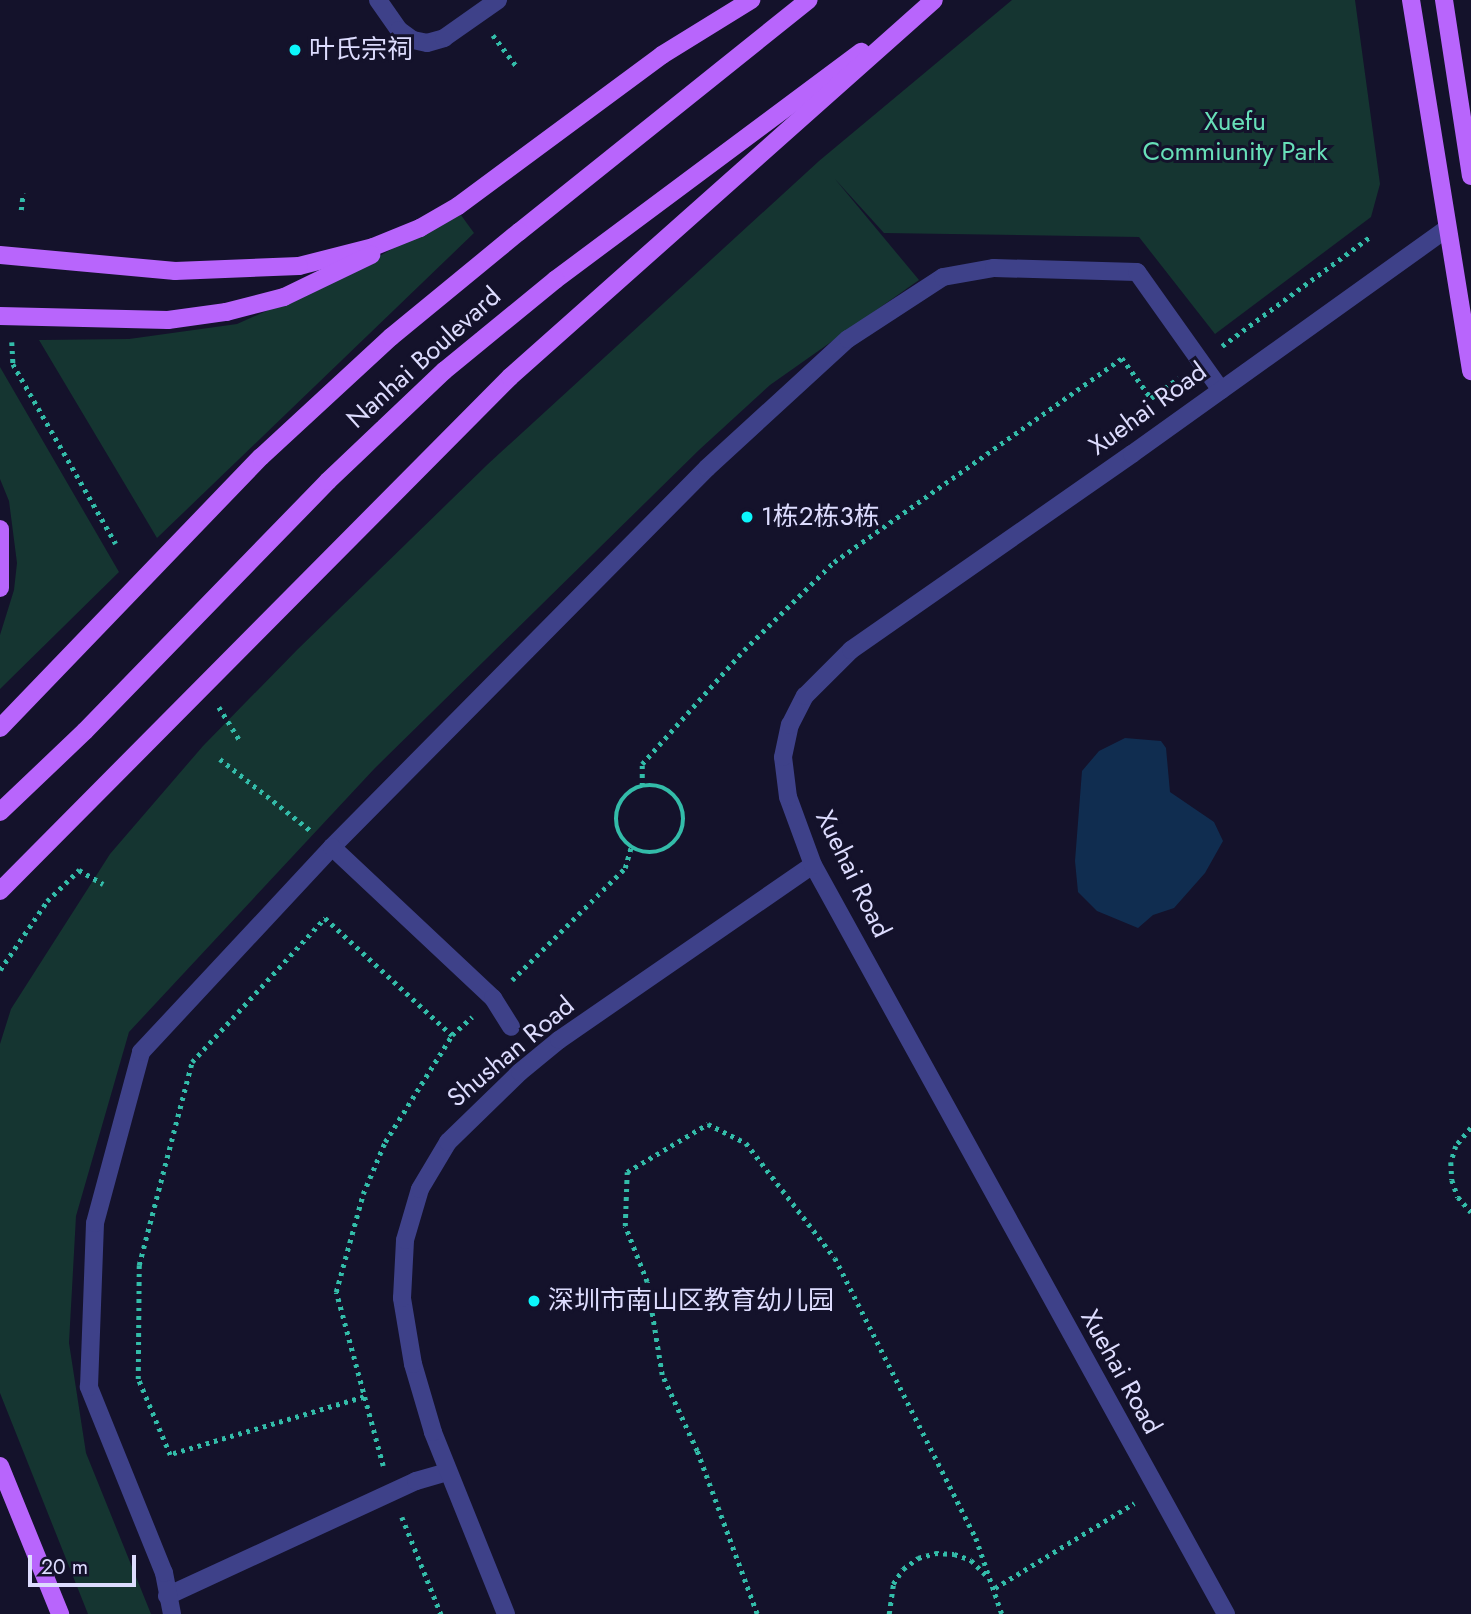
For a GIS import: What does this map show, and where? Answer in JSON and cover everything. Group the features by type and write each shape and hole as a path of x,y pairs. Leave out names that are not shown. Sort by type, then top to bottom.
{"main road":[{"path":"0,316 168,320 226,313 284,297 344,270 420,228 495,181 662,55 751,0"},
{"name":"Nanhai Boulevard","path":"0,727 261,457 391,337 809,0"},
{"path":"0,891 510,377 933,0"},
{"name":"Nanhai Boulevard","path":"0,812 85,731 328,481 444,371 653,204 933,0"},
{"path":"1411,0 1471,371"},
{"path":"1444,0 1471,176"},
{"path":"0,255 175,271 299,266 373,247 420,228"},
{"path":"0,529 0,588"},
{"path":"0,1465 60,1614"}],"street":[{"path":"378,0 399,30 413,40 427,43 444,37 498,0"},
{"name":"Xuehai Road","path":"1226,1614 813,865 789,797 783,757 790,724 818,681 851,650 1446,229"},
{"path":"172,1614 164,1573 89,1387 96,1223 141,1052 332,847 707,468 849,339 943,277 994,268 1137,272 1221,390"},
{"path":"332,847 493,998 511,1027"},
{"name":"Shushan Road","path":"506,1614 432,1432 413,1364 402,1298 405,1240 421,1189 448,1142 482,1105 559,1040 813,865"},
{"path":"167,1596 416,1481 448,1472"}],"path":[{"path":"478,14 516,65"},
{"path":"21,210 23,193"},
{"path":"642,786 642,764 744,650 834,562 1122,358 1151,398 1370,237"},
{"path":"12,342 13,364 116,544"},
{"path":"218,706 239,739"},
{"path":"220,759 332,847"},
{"path":"642,786 664,788 680,803 684,825 673,845 663,850 641,852 623,839 618,829 616,818 624,798 642,786"},
{"path":"0,970 47,901 79,870 103,884"},
{"path":"364,1396 170,1455 138,1379 139,1265 192,1062 325,918 452,1035"},
{"path":"757,1614 697,1451 662,1375 647,1282 625,1226 627,1172 708,1124 746,1143 835,1258 976,1538 995,1588 999,1614"},
{"path":"1471,1128 1456,1146 1451,1162 1452,1180 1458,1197 1471,1212"},
{"path":"995,1588 1156,1490"},
{"path":"889,1614 892,1584 903,1569 918,1558 935,1553 954,1554 971,1560 985,1572 995,1588"}],"green space":[{"name":"Xuefu Commiunity Park","path":"1012,0 1355,0 1380,184 1371,217 1215,334 1139,237 884,233 835,179 919,280 770,385 699,450 375,768 129,1032 76,1216 69,1343 86,1453 151,1614 88,1614 0,1393 0,1044 11,1009 110,854 203,746 297,650 488,464 819,161"},
{"path":"458,211 474,233 157,538 39,340 129,339 237,324 343,277"},
{"path":"0,367 119,572 0,689 0,635 14,590 17,563 9,501 0,479"}],"water":[{"path":"1125,738 1161,741 1166,748 1170,792 1214,822 1223,841 1205,873 1174,908 1153,915 1138,928 1097,911 1078,892 1075,861 1082,771 1099,751"}],"place":[{"name":"叶氏宗祠","path":"295,50"},
{"name":"1栋2栋3栋","path":"747,517"},
{"name":"深圳市南山区教育幼儿园","path":"534,1301"}]}
